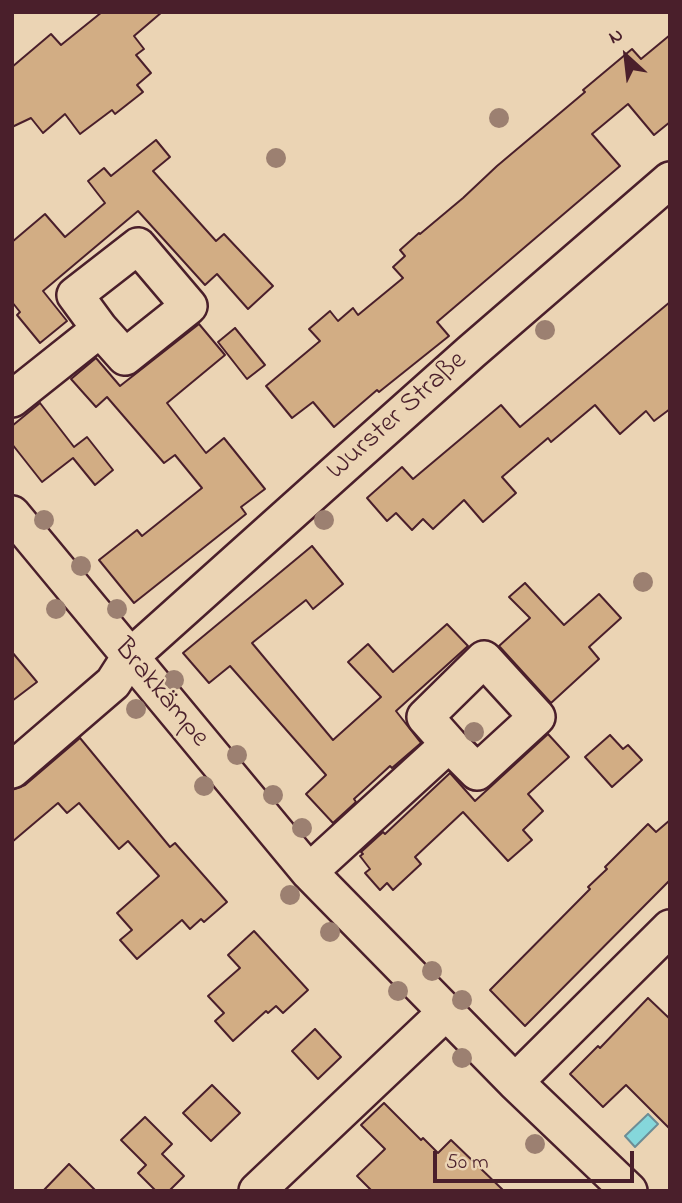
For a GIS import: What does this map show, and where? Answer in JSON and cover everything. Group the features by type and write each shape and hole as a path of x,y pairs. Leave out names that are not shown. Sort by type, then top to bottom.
{"street":[{"name":"Wurster Straße","path":"12,770 113,683 130,658 471,352 670,180"},
{"path":"12,399 100,329"},
{"name":"Brakkämpe","path":"12,514 309,872 515,1082 629,1191"},
{"path":"309,872 449,744"},
{"path":"515,1082 670,928"},
{"path":"257,1191 446,1012"}],"water":[{"path":"648,1114 658,1124 635,1147 625,1136"}],"building":[{"path":"102,12 162,12 134,36 144,49 136,55 151,73 137,85 143,92 115,114 112,110 80,134 65,114 43,133 31,118 12,127 12,67 51,34 61,45"},
{"path":"670,35 670,122 654,135 628,104 592,134 620,166 437,322 449,336 379,392 377,390 334,427 313,402 292,418 266,386 320,341 309,329 330,311 338,321 353,308 358,315 403,278 393,267 405,256 400,250 632,49 641,59"},
{"path":"156,140 170,157 153,171 216,241 224,234 273,286 248,309 217,274 205,285 138,211 43,291 67,321 40,343 17,315 20,312 12,302 12,242 45,214 65,237 105,203 88,181 104,168 111,176"},
{"path":"670,302 670,409 654,421 646,411 620,434 595,405 551,442 548,438 502,477 516,493 483,522 464,500 433,529 423,519 412,530 396,513 387,521 367,498 402,467 413,479 501,405 520,427"},
{"path":"199,324 225,355 167,403 206,453 224,438 265,489 241,507 246,514 134,603 99,560 137,530 142,536 202,488 175,455 164,463 107,397 96,407 71,379 96,358 120,386"},
{"path":"235,328 265,365 247,379 218,342"},
{"path":"40,403 74,447 87,437 113,470 95,485 73,458 42,482 12,444 12,426"},
{"path":"312,546 343,584 313,609 306,600 252,643 333,740 381,697 348,662 368,644 393,672 447,624 468,646 396,711 421,743 392,768 390,766 354,799 356,802 333,823 306,794 326,775 230,666 209,683 183,653"},
{"path":"525,583 564,625 599,594 621,618 589,647 599,659 551,703 499,646 530,618 509,597"},
{"path":"12,652 37,682 12,701"},
{"path":"548,734 569,757 528,794 543,811 523,830 532,840 508,861 463,812 415,857 421,864 393,890 387,883 380,890 365,873 370,869 360,856 363,854 361,852 383,832 385,834 450,773 475,801"},
{"path":"610,735 623,749 628,745 642,760 612,787 585,757"},
{"path":"80,738 170,847 175,843 227,902 204,922 201,919 190,929 182,920 137,959 120,940 132,930 117,913 159,876 128,841 119,849 79,803 67,813 58,803 12,842 12,790 25,785"},
{"path":"670,820 670,880 525,1026 490,990 590,889 588,887 607,869 605,867 648,824 656,832"},
{"path":"254,931 308,990 283,1013 276,1006 268,1013 266,1011 233,1041 215,1021 224,1013 208,996 240,968 228,955"},
{"path":"648,998 670,1019 670,1129 626,1085 603,1107 570,1074 598,1046 600,1048"},
{"path":"315,1029 341,1057 318,1079 292,1051"},
{"path":"212,1085 240,1113 211,1141 183,1113"},
{"path":"384,1103 438,1153 451,1140 504,1191 372,1191 357,1176 385,1149 361,1125"},
{"path":"145,1117 172,1144 162,1154 184,1176 169,1191 156,1191 138,1173 146,1165 121,1140"},
{"path":"69,1164 96,1191 43,1191"}]}
